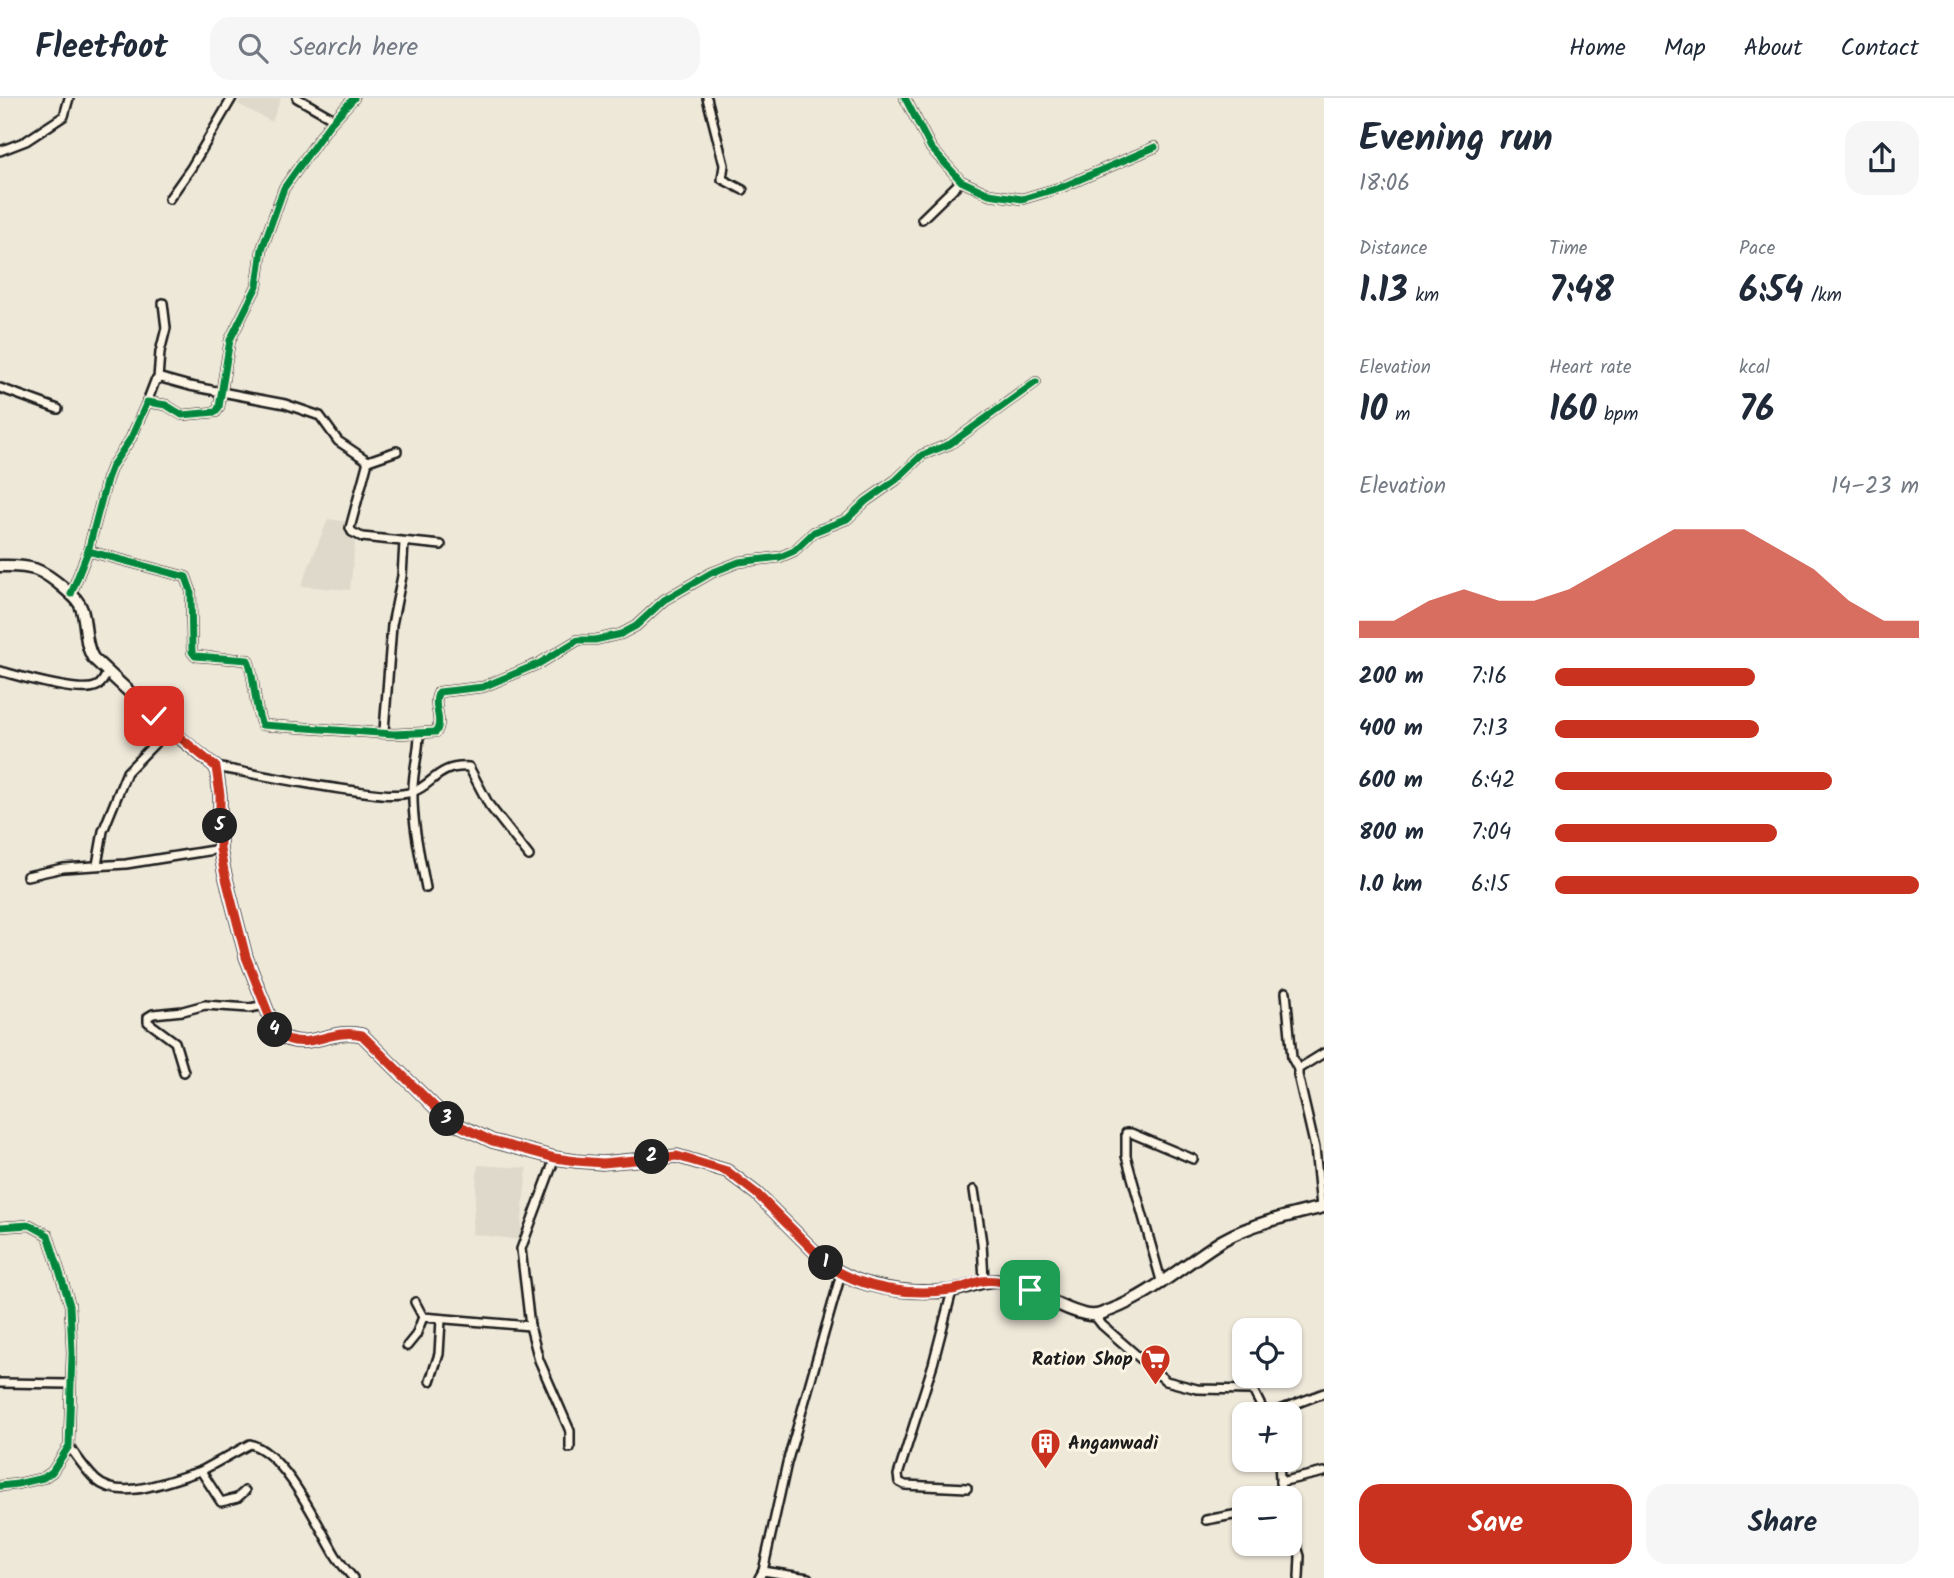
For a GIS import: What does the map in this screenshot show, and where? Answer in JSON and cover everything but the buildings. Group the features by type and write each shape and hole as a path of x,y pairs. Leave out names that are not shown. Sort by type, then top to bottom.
{"main road":[{"path":"0,566 24,565 35,568 47,574 71,594 82,610 87,648 93,658 169,729 216,767 220,795 220,849 246,957 276,1033 295,1042 347,1031 362,1035 448,1120 492,1141 555,1158 603,1163 677,1156 727,1171 757,1194 828,1265 841,1274 871,1285 904,1291 952,1290 984,1281 1003,1282 1030,1290 1082,1314 1096,1316 1122,1306 1162,1284 1224,1239 1276,1219 1323,1207"}],"street":[{"path":"0,151 26,141 64,116 69,98"},
{"path":"169,199 191,168 232,98"},
{"path":"298,98 334,119"},
{"path":"146,402 166,405 182,415 216,412 220,404 230,340 257,286 262,249 284,188 334,119 354,98"},
{"path":"707,98 724,165 722,179 743,190"},
{"path":"905,98 931,148 961,181 989,194 1022,199 1062,187 1155,147"},
{"path":"922,219 961,181"},
{"path":"71,594 88,551 112,466 131,438 158,379 160,352 166,328 163,303"},
{"path":"158,379 285,404 320,416 338,441 368,461"},
{"path":"88,551 186,577 191,592 192,652 203,658 248,660 253,677 256,710 262,725 419,734 436,732 439,728 436,695 439,692 483,687 540,663 578,640 595,640 621,634 636,626 664,600 711,573 739,562 780,557 794,551 814,532 846,519 896,480 922,455 950,444 1036,382"},
{"path":"0,388 58,409"},
{"path":"368,461 397,451"},
{"path":"368,461 350,528 352,532 362,537 442,545"},
{"path":"384,731 392,625 402,576 404,543"},
{"path":"0,671 46,683 89,688 100,684 107,673"},
{"path":"97,865 103,831 127,772 169,729"},
{"path":"419,734 413,792 416,838 426,888"},
{"path":"216,767 300,783 384,794 413,792 443,771 460,766 469,767 489,806 529,856"},
{"path":"27,877 63,868 126,864 220,849"},
{"path":"1286,992 1292,1058 1298,1069 1297,1075 1315,1147 1323,1207"},
{"path":"184,1072 175,1042 148,1022 148,1017 205,1005 250,1008 265,1005"},
{"path":"1298,1069 1324,1052"},
{"path":"1162,1284 1126,1156 1126,1133 1193,1159"},
{"path":"555,1158 521,1249 530,1326 539,1360 570,1431 570,1448"},
{"path":"974,1190 982,1243 984,1281"},
{"path":"0,1227 30,1225 48,1235 70,1305 72,1353 69,1446 52,1472 43,1478 18,1485 0,1486"},
{"path":"808,1578 761,1575 788,1463 841,1274"},
{"path":"952,1290 933,1364 898,1475 900,1482 905,1485 967,1488"},
{"path":"415,1302 423,1317 530,1326"},
{"path":"1096,1316 1102,1325 1166,1381 1197,1389 1252,1390 1260,1402"},
{"path":"408,1346 423,1317"},
{"path":"430,1381 439,1354 441,1320"},
{"path":"0,1382 69,1384"},
{"path":"1300,1402 1324,1393"},
{"path":"69,1446 96,1480 119,1491 141,1488 201,1471 250,1444 261,1447 300,1493 337,1559 353,1578"},
{"path":"201,1471 221,1502 237,1498 245,1490"},
{"path":"1280,1472 1280,1486"},
{"path":"1280,1482 1324,1472"},
{"path":"1206,1520 1232,1515"},
{"path":"1299,1578 1300,1556"}],"shaded area":[{"path":"241,98 281,98 272,122 238,104"},
{"path":"328,519 357,523 350,590 301,586"},
{"path":"478,1165 527,1168 520,1240 472,1234"}],"cycle path":[{"path":"71,594 88,551 112,466 131,438 147,402 166,405 182,415 216,412 219,407 230,340 257,286 262,249 284,188 329,125 354,98"},
{"path":"905,98 931,148 961,181 989,194 1022,199 1062,187 1155,147"},
{"path":"88,551 186,577 191,591 192,652 195,656 248,660 262,725 394,734 436,732 439,722 436,702 439,692 483,687 540,663 578,640 595,640 621,634 636,626 664,600 711,573 739,562 780,557 794,551 814,532 847,519 866,501 896,480 922,455 950,444 1036,382"},
{"path":"0,1227 30,1225 48,1235 70,1305 72,1353 69,1446 52,1472 43,1478 0,1486"}],"place":[{"name":"Ration Shop","path":"1156,1387"},
{"name":"Anganwadi","path":"1045,1471"}],"route":[{"path":"154,716 216,767 220,795 220,849 246,957 276,1033 286,1040 309,1041 347,1031 362,1035 448,1120 492,1141 576,1161 603,1163 677,1156 727,1171 757,1194 828,1265 841,1274 871,1285 904,1291 952,1290 984,1281 1003,1282 1030,1290"}]}
